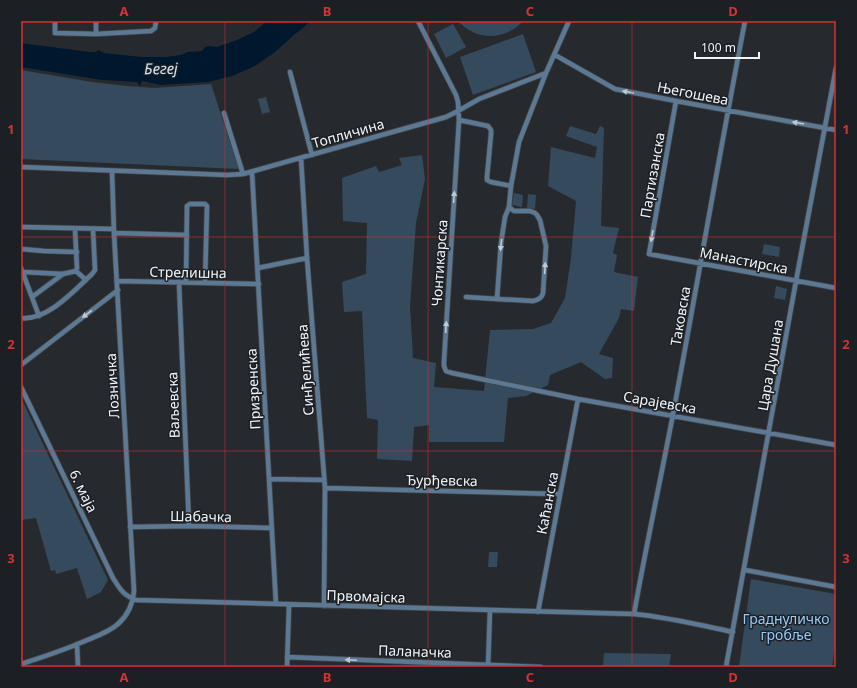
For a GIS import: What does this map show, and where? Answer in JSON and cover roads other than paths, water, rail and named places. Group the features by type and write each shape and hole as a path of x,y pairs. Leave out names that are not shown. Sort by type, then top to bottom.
{"street":[{"path":"55,21 55,33 78,34 149,31 156,28 156,21"},
{"path":"96,21 96,34"},
{"name":"Чонтикарска","path":"418,21 456,95 458,102 459,120 444,366 446,371 480,379"},
{"path":"497,299 501,243 505,217 509,207 511,186 519,142 546,73 569,21"},
{"name":"Таковска","path":"634,614 673,416 713,187 745,21"},
{"name":"Његошева","path":"555,55 615,89 836,130"},
{"name":"Цара Душана","path":"726,667 836,68"},
{"path":"290,72 312,155"},
{"name":"Топличина","path":"21,167 227,175 243,174 446,117 479,99 546,73"},
{"name":"Партизанска","path":"649,254 676,101"},
{"path":"224,113 243,174"},
{"path":"459,120 488,126 490,128 491,134 487,180 511,186"},
{"name":"Синђелићева","path":"301,158 307,258 325,488 324,606"},
{"name":"Лозничка","path":"112,171 134,591 133,599"},
{"name":"Призренска","path":"252,172 276,604"},
{"path":"186,282 187,206 190,204 205,204 207,206 206,283"},
{"path":"466,297 533,301 540,299 543,293 546,246 540,220 538,215 530,211 512,210 509,207"},
{"path":"21,227 93,229 186,235"},
{"path":"75,229 76,271"},
{"path":"21,318 26,319 50,311 92,274 95,270 93,229"},
{"path":"21,249 76,252"},
{"name":"Манастирска","path":"649,254 836,288"},
{"path":"258,268 307,258"},
{"path":"22,270 41,274 63,274 76,271"},
{"path":"22,270 38,316"},
{"path":"76,271 86,280"},
{"path":"32,297 63,274"},
{"name":"Стрелишна","path":"118,281 258,284"},
{"name":"Ваљевска","path":"179,282 189,526"},
{"path":"21,365 118,290"},
{"name":"Сарајевска","path":"480,379 578,399 836,445"},
{"name":"6. маја","path":"21,387 113,578 123,592 133,599"},
{"name":"Каћанска","path":"538,612 578,399"},
{"path":"269,480 324,480"},
{"name":"Ђурђевска","path":"325,488 560,494"},
{"name":"Шабачка","path":"130,526 272,528"},
{"path":"744,570 836,587"},
{"path":"21,664 105,633 118,624 129,610 133,599"},
{"name":"Првомајска","path":"133,599 289,605 634,614 733,632"},
{"path":"287,667 289,605"},
{"path":"488,666 490,610"},
{"path":"77,644 78,667"},
{"name":"Паланачка","path":"287,657 541,667"}],"water":[{"name":"Бегеј","path":"267,21 310,21 275,52 255,66 232,76 208,82 161,85 142,81 140,86 137,82 102,80 21,67 21,43 89,52 96,52 98,50 104,53 141,57 166,57 181,55 188,52 202,51 205,47 217,47 237,40 254,32"}],"park label":[{"name":"Граднуличко гробље","path":"786,626"}]}
